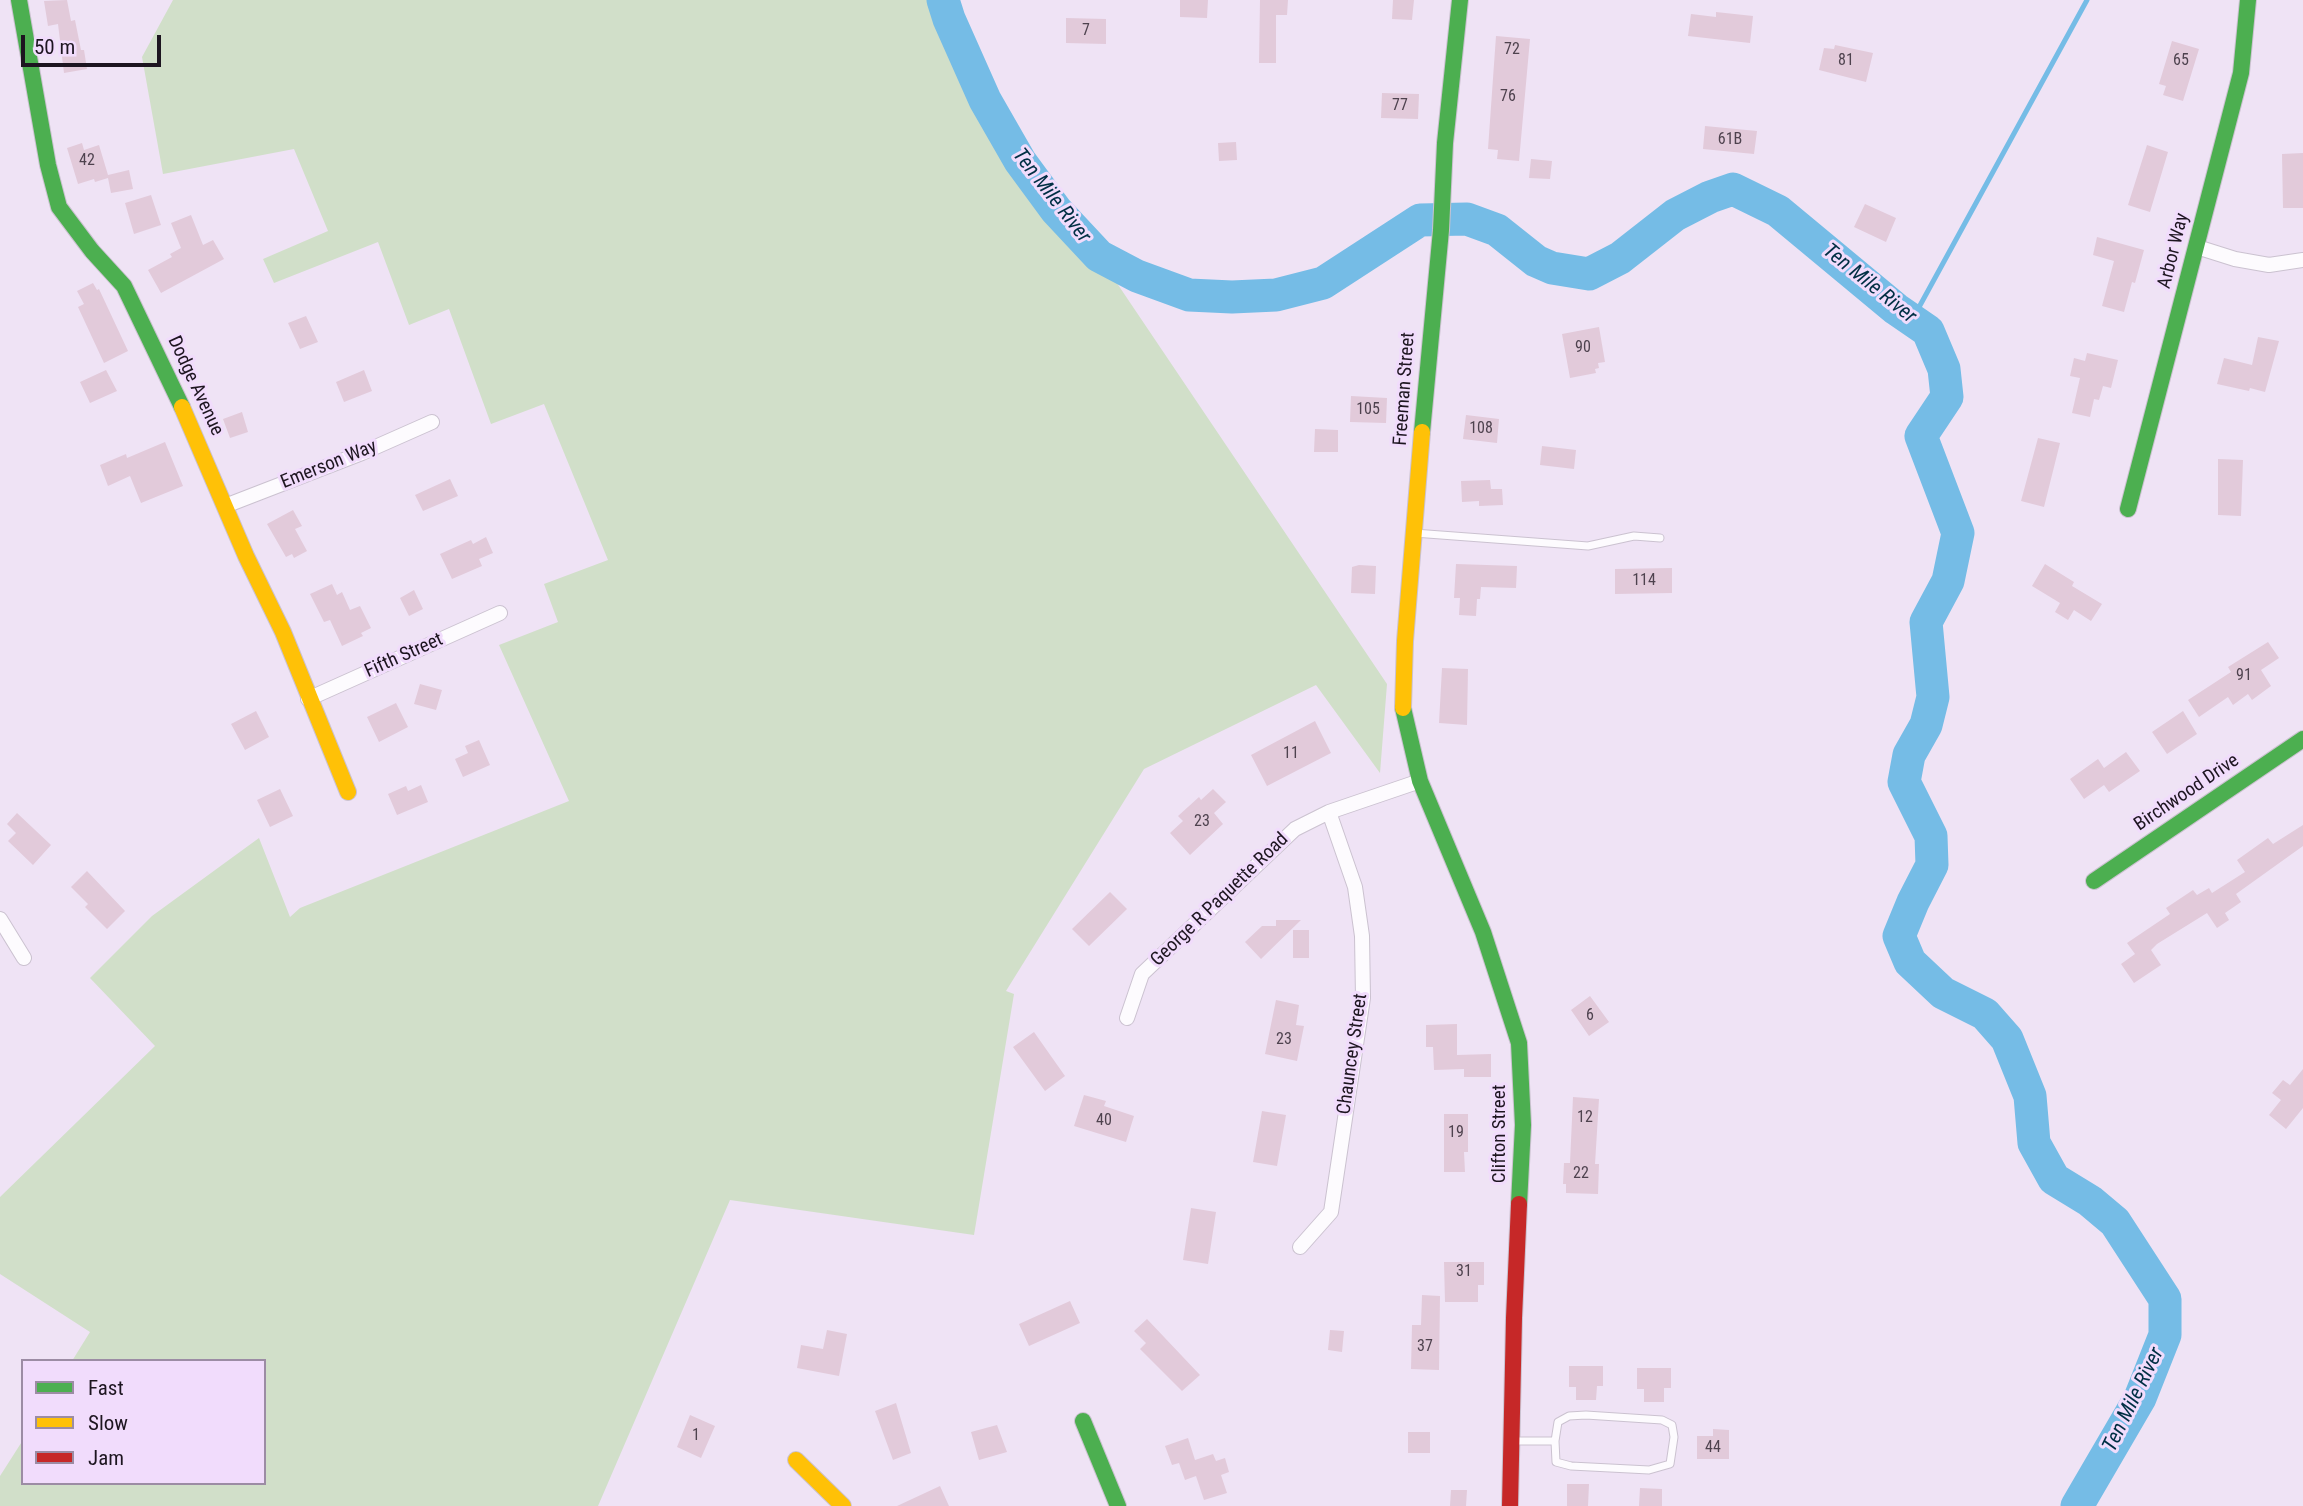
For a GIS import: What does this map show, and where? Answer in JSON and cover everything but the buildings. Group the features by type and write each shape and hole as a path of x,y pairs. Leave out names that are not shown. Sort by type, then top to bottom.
{"street":[{"name":"Dodge Avenue","path":"19,0 48,165 59,207 92,251 124,286 187,417 246,556 283,632 348,792"},
{"name":"Freeman Street","path":"1420,781 1403,706 1405,641 1430,325 1441,230 1445,142 1460,0"},
{"name":"Arbor Way","path":"2128,509 2241,73 2248,0"},
{"path":"2197,247 2235,259 2269,265 2303,260"},
{"name":"Emerson Way","path":"225,506 362,453 432,422"},
{"name":"Fifth Street","path":"308,699 500,613"},
{"name":"Birchwood Drive","path":"2094,881 2303,739"},
{"name":"George R Paquette Road","path":"1127,1018 1142,974 1295,829 1329,812 1420,781"},
{"name":"Clifton Street","path":"1420,781 1483,932 1519,1043 1523,1125 1514,1318 1510,1506"},
{"name":"Chauncey Street","path":"1300,1247 1331,1212 1363,998 1362,936 1355,887 1329,812"},
{"path":"0,919 24,958"},
{"path":"1083,1421 1118,1506"},
{"path":"796,1460 843,1506"}],"lane":[{"path":"1413,533 1588,546 1634,536 1660,538"},
{"path":"1587,1415 1662,1420 1672,1425 1674,1437 1670,1464 1649,1471 1571,1466 1556,1462 1555,1441 1558,1422 1569,1416 1587,1415"},
{"path":"1511,1441 1555,1441"}],"green space":[{"path":"173,0 944,0 1067,209 1387,684 1380,773 1316,685 1144,769 1006,991 1014,994 974,1235 730,1200 598,1506 0,1506 0,1476 21,1443 21,1485 266,1485 266,1359 73,1359 90,1332 0,1274 0,1197 155,1046 90,978 152,916 259,838 290,917 300,908 569,801 499,645 558,622 544,584 608,560 544,404 491,424 449,309 409,325 378,242 274,283 263,259 328,231 294,149 163,174 142,57"}],"waterway":[{"name":"Ten Mile River","path":"943,0 985,100 1020,161 1056,210 1099,256 1137,276 1189,295 1276,295 1323,283 1420,220 1467,219 1497,230 1536,261 1552,268 1589,274 1620,258 1675,215 1710,197 1733,189 1778,211 1896,309 1928,331 1944,369 1947,397 1921,436 1958,533 1948,581 1926,622 1933,697 1926,725 1909,755 1904,782 1931,836 1932,865 1899,936 1910,962 1943,993 1985,1014 2007,1039 2030,1096 2034,1143 2054,1179 2090,1201 2115,1222 2165,1299 2165,1335 2140,1398 2077,1506"},
{"path":"1912,320 2087,0"}],"traffic: fast":[{"path":"19,0 48,165 59,207 92,251 124,286 182,407"},
{"path":"1422,432 1441,230 1445,143 1460,0"},
{"path":"2128,509 2241,73 2248,0"},
{"path":"1403,708 1420,781 1483,932 1519,1043 1523,1125 1519,1204"},
{"path":"2094,881 2303,739"},
{"path":"1083,1421 1118,1506"}],"traffic: slow":[{"path":"182,407 246,556 283,632 348,792"},
{"path":"1403,708 1405,641 1422,432"},
{"path":"796,1460 843,1506"}],"traffic: jam":[{"path":"1510,1506 1519,1204"}]}
